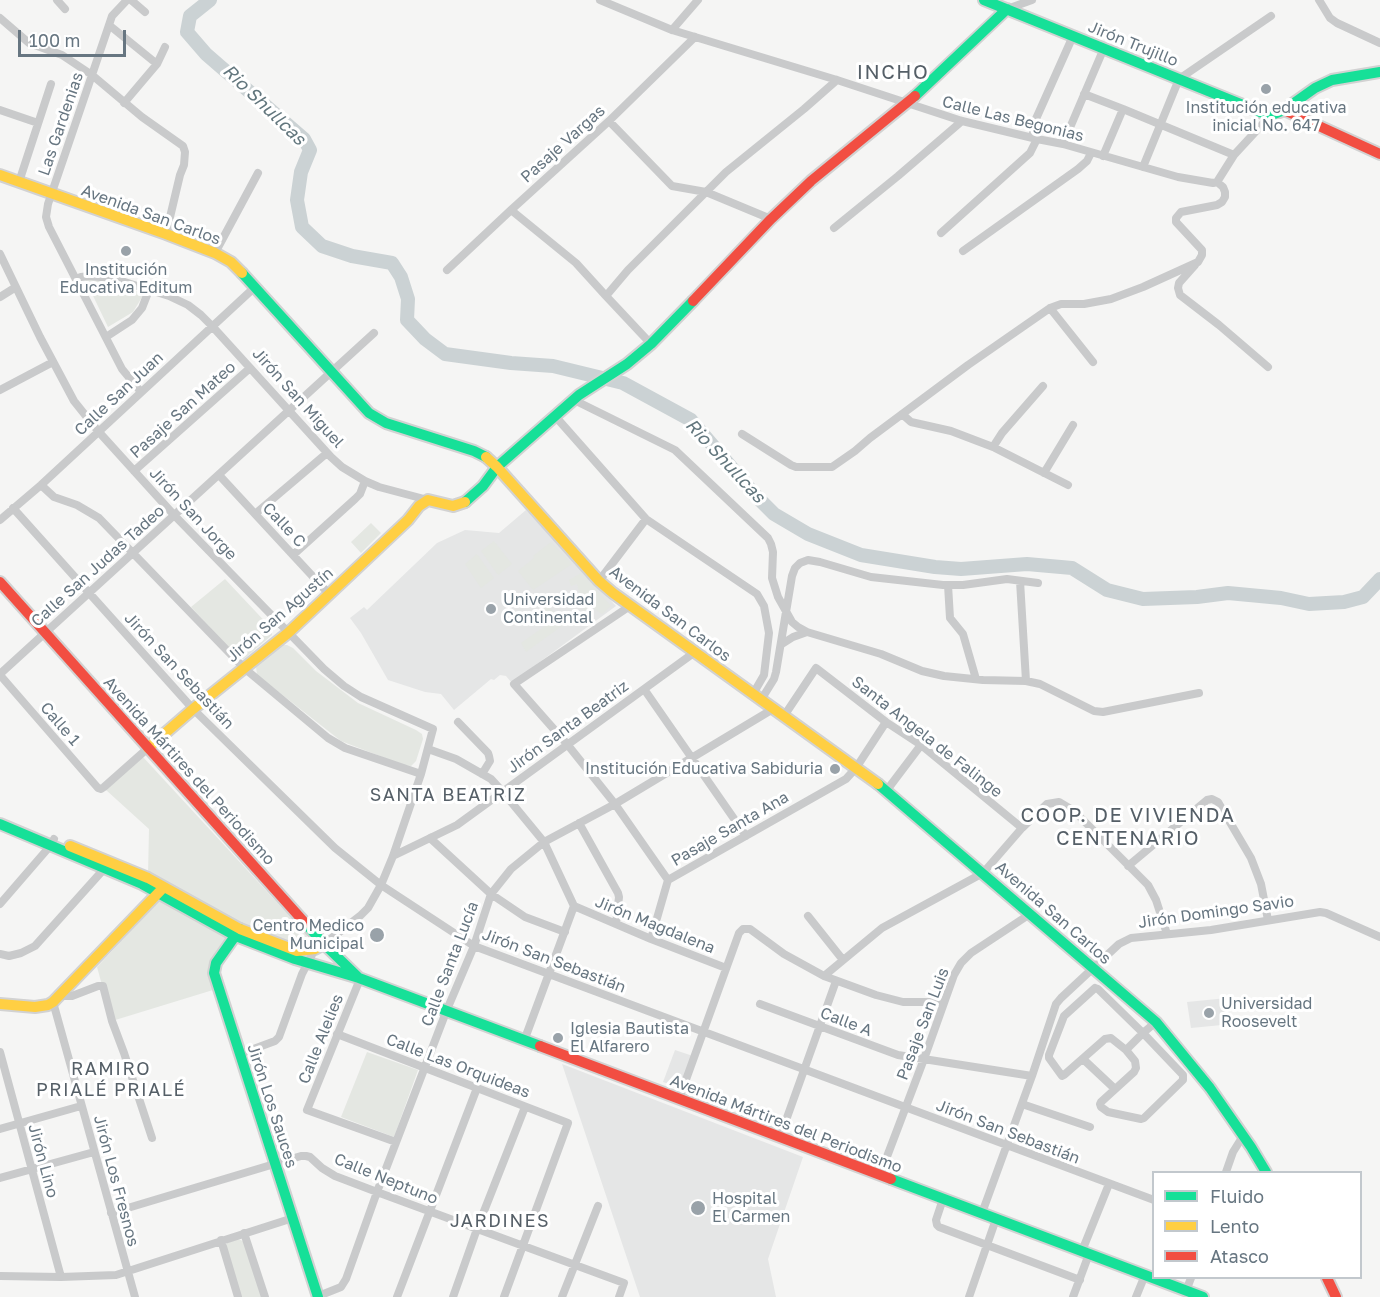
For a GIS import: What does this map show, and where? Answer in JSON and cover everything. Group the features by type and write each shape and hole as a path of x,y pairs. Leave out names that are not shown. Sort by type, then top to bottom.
{"main road":[{"name":"Jirón Trujillo","path":"984,0 1270,116"},
{"name":"Jirón San Miguel","path":"428,501 453,506 466,502 483,486 497,467 576,397 627,364 651,344 771,219 811,181 907,104 1007,9"},
{"path":"1270,116 1284,110 1315,88 1332,80 1380,72"},
{"path":"1284,110 1380,154"},
{"name":"Avenida San Carlos","path":"0,175 166,234 215,253 231,262 369,413 386,423 474,451 487,458 599,581 613,593 887,790 1156,1022 1210,1089 1265,1171"},
{"name":"Jirón San Agustín","path":"148,748 288,633 408,520 419,506 428,501"},
{"name":"Avenida Mártires del Periodismo","path":"0,582 148,748 320,947 359,978"},
{"path":"0,817 104,869 161,890 238,933 297,951 320,947"},
{"path":"0,824 148,878 161,890"},
{"path":"0,1004 35,1007 48,1005 161,890"},
{"name":"Avenida Mártires del Periodismo","path":"238,933 308,963 359,978 1152,1278"},
{"name":"Jirón Los Sauces","path":"238,933 216,963 214,973 317,1297"},
{"name":"Avenida Mártires del Periodismo","path":"1155,1279 1203,1297"},
{"path":"1327,1279 1336,1297"}],"street":[{"path":"57,0 65,9"},
{"path":"129,0 145,12"},
{"name":"Las Gardenias","path":"129,0 112,16 46,216 49,227 127,376 141,392"},
{"name":"Calle Las Begonias","path":"600,0 672,30 962,121 1063,144 1178,177 1217,182"},
{"path":"672,30 698,0"},
{"path":"1007,9 1032,0"},
{"path":"1319,0 1330,18 1336,23 1380,43"},
{"path":"1143,167 1179,79 1271,16"},
{"path":"0,18 29,43 62,55 92,75 124,103 183,146 186,158 166,234"},
{"path":"109,25 157,64"},
{"path":"941,233 1030,153 1037,139 1033,133 1035,121 1073,36"},
{"name":"Pasaje Vargas","path":"447,270 609,121 695,37"},
{"path":"124,103 157,64 165,47"},
{"path":"1063,144 1104,48"},
{"path":"606,296 628,270 726,172 837,80"},
{"path":"19,182 51,84"},
{"path":"1083,94 1234,155"},
{"path":"1103,156 1124,109"},
{"path":"0,110 38,123"},
{"path":"1268,367 1220,325 1180,295 1179,283 1198,262 1202,250 1176,222 1176,218 1181,212 1222,202 1225,192 1217,182 1234,155 1270,116"},
{"path":"609,121 672,186 706,192 771,219"},
{"path":"834,228 962,121"},
{"path":"963,251 1078,169 1087,161 1091,153"},
{"path":"215,253 258,173"},
{"path":"511,210 576,263 651,344"},
{"name":"Jirón San Jorge","path":"0,254 53,362 75,401 98,431 174,515 324,669 360,697 433,729 428,749"},
{"path":"742,434 796,467 832,467 968,365 1050,308 1067,303 1084,304 1111,299 1198,262"},
{"name":"Jirón San Miguel","path":"76,279 85,276 102,276 169,296 184,303 212,326 342,467 379,487 428,501"},
{"path":"0,297 16,287"},
{"name":"Calle San Juan","path":"0,520 255,287"},
{"path":"106,337 132,320 142,308 149,290"},
{"path":"1050,308 1093,362"},
{"name":"Calle San Judas Tadeo","path":"0,675 374,333"},
{"path":"0,390 53,362"},
{"name":"Pasaje San Mateo","path":"134,471 250,368"},
{"path":"993,447 1002,433 1043,386"},
{"path":"576,397 675,450 768,538 773,552 772,578 778,597 792,622 807,632 881,654 922,671 944,676 976,680 1026,681 1040,684 1094,711 1103,712 1199,693"},
{"path":"902,414 911,422 951,431 993,447 1068,485"},
{"path":"555,416 646,519 757,594 764,606 769,633 764,675 757,697"},
{"path":"1044,473 1073,425"},
{"path":"255,514 327,453"},
{"name":"Calle C","path":"219,475 329,594"},
{"path":"292,555 355,500 365,481"},
{"path":"41,484 54,497 83,508 99,518 244,668 328,738 345,748 421,774"},
{"name":"Jirón San Sebastián","path":"14,508 193,709 335,848 381,885 474,946 1152,1199"},
{"path":"599,581 646,519"},
{"path":"757,697 774,679 782,644 792,576 800,563 808,560 871,577 948,585 1007,579 1038,583"},
{"path":"1020,581 1026,681"},
{"path":"948,585 950,618 963,634 976,680"},
{"path":"630,606 514,684 567,744 615,804 668,880"},
{"path":"782,644 807,632"},
{"name":"Jirón Santa Beatriz","path":"393,856 457,825 695,652"},
{"name":"Santa Angela de Falinge","path":"784,716 816,668 921,746 1022,828"},
{"name":"Calle 1","path":"0,675 98,788 104,787 148,748"},
{"path":"644,688 746,836"},
{"name":"Calle Santa Lucía","path":"317,1297 337,1289 345,1282 377,1192 446,1012 474,946 492,894 511,869 544,842 615,804 773,709"},
{"path":"458,722 489,756 482,774"},
{"name":"Pasaje Santa Ana","path":"651,939 668,880 846,779 856,768 886,722"},
{"path":"887,790 921,746"},
{"path":"240,1054 275,1041 279,1037 308,963 320,947 368,908 393,856 428,749 456,759 491,779 544,842 574,906 524,1041"},
{"path":"1128,866 1207,800 1212,799 1218,802 1251,858 1261,884 1268,920"},
{"path":"824,976 882,928 983,873 1022,828 1047,804 1059,802 1074,811 1148,885 1156,900 1167,934"},
{"path":"579,824 620,897 616,924"},
{"path":"430,838 492,894 525,917 565,932"},
{"path":"0,904 4,893 53,842"},
{"path":"0,954 9,956 35,946 104,869"},
{"name":"Jirón Magdalena","path":"574,906 726,968"},
{"name":"Jirón Domingo Savio","path":"981,1213 1007,1146 1056,1004 1119,944 1131,938 1211,930 1320,912 1380,937"},
{"name":"Pasaje San Luis","path":"879,1175 954,975 971,953 1030,914"},
{"path":"808,916 843,960"},
{"path":"679,1099 739,931 746,928 784,954 836,981 903,1002 944,1002"},
{"name":"Calle Alelies","path":"359,978 307,1110 396,1142"},
{"path":"780,1137 836,981"},
{"path":"56,999 103,986 112,1021 152,1138"},
{"path":"1095,988 1143,1033 1183,1075 1183,1080 1141,1119 1108,1112 1101,1107 1101,1101 1136,1068 1135,1061 1126,1050 1111,1038 1108,1038 1062,1076 1049,1055 1064,1016 1095,988"},
{"name":"Jirón Los Fresnos","path":"56,999 81,1106 135,1297"},
{"name":"Calle A","path":"760,1004 898,1055 1032,1076"},
{"path":"1126,1050 1156,1022"},
{"name":"Calle Las Orquideas","path":"337,1034 568,1124 522,1246"},
{"name":"Jirón Lino","path":"0,1052 61,1277"},
{"path":"1083,1059 1115,1089"},
{"path":"397,1297 477,1088"},
{"path":"1022,1104 1090,1127"},
{"path":"0,1129 81,1106"},
{"path":"453,1297 525,1107"},
{"path":"1227,1171 1233,1152 1243,1136"},
{"path":"0,1178 94,1152"},
{"name":"Calle Neptuno","path":"275,1164 301,1156 310,1157 330,1174 624,1283 619,1297"},
{"path":"111,1213 275,1164"},
{"path":"1073,1297 1109,1184"},
{"path":"943,1199 936,1220 939,1227 1080,1280"},
{"path":"562,1297 598,1206"},
{"path":"0,1276 116,1275 293,1218"},
{"path":"969,1297 996,1219"},
{"path":"244,1233 265,1297"},
{"path":"221,1240 234,1296"},
{"path":"504,1297 522,1246"},
{"path":"1136,1297 1145,1275"},
{"path":"1186,1291 1191,1279"}],"shaded area":[{"path":"84,277 115,282 144,294 133,312 108,327"},
{"name":"Universidad Continental","path":"526,510 616,606 518,678 511,682 506,676 500,675 494,680 491,679 454,710 441,694 425,692 388,680 350,618 364,607 367,610 437,543 465,530 499,533"},
{"path":"371,523 381,533 361,553 351,542"},
{"path":"494,541 512,564 498,575 481,551"},
{"path":"551,542 572,564 533,590 518,571"},
{"path":"477,554 494,578 481,588 465,564"},
{"path":"581,573 611,606 602,614 590,606 584,611 577,584 571,586 569,580"},
{"path":"225,579 272,629 272,635 244,659 238,658 191,607"},
{"path":"544,593 549,599 547,607 566,623 526,652 521,643 545,626 550,619 537,598"},
{"path":"281,645 293,648 316,671 358,703 422,734 423,739 416,761 411,766 403,765 341,741 257,675 256,666"},
{"path":"143,757 307,935 306,945 299,949 247,929 148,875 149,829 106,790"},
{"path":"160,900 230,938 209,965 208,972 213,990 112,1021 97,967"},
{"name":"Universidad Roosevelt","path":"1227,998 1232,1024 1191,1028 1187,1002"},
{"path":"675,1050 693,1056 682,1084 678,1087 663,1082"},
{"path":"367,1052 418,1070 394,1137 341,1117"},
{"name":"Hospital El Carmen","path":"562,1064 803,1157 768,1259 776,1297 640,1297"},
{"path":"238,1239 245,1242 263,1297 241,1297 226,1249 227,1243"}],"waterway":[{"name":"Rio Shullcas","path":"210,0 190,16 187,32 206,54 304,139 310,150 301,172 297,200 302,227 322,246 352,256 392,263 401,277 408,299 407,320 425,339 445,354 553,366 623,383 691,420 774,514 808,534 861,555 935,567 961,569 1027,564 1072,568 1107,590 1143,599 1197,597 1228,593 1281,598 1309,604 1344,602 1363,597 1380,579"}],"traffic: fast":[{"path":"984,0 1270,116 1284,110 1315,88 1332,80 1380,72"},
{"path":"915,96 1007,9"},
{"path":"242,273 369,413 386,423 474,451 486,457"},
{"path":"465,502 483,486 497,467 579,395 627,364 651,344 693,301"},
{"path":"878,784 1156,1022 1210,1088 1265,1171"},
{"path":"0,824 142,884 236,936 295,959 359,978"},
{"path":"305,923 359,978 540,1046"},
{"path":"240,929 216,963 214,973 318,1297"},
{"path":"891,1179 1152,1278"},
{"path":"1155,1279 1203,1297"}],"traffic: slow":[{"path":"0,175 215,253 231,262 242,273"},
{"path":"486,457 599,581 613,593 878,784"},
{"path":"148,748 288,633 408,520 419,506 428,500 453,506 465,502"},
{"path":"70,846 148,878 240,929 297,951 315,949 324,944"},
{"path":"0,1004 35,1007 53,1002 163,888"}],"traffic: jam":[{"path":"693,301 771,219 811,181 915,96"},
{"path":"1284,110 1380,154"},
{"path":"0,582 305,923"},
{"path":"540,1046 891,1179"},
{"path":"1327,1279 1336,1297"}],"place":[{"name":"Institución educativa inicial No. 647","path":"1266,89"},
{"name":"Institución Educativa Editum","path":"126,251"},
{"name":"Universidad Continental","path":"491,609"},
{"name":"Institución Educativa Sabiduria","path":"835,769"},
{"name":"Centro Medico Municipal","path":"377,935"},
{"name":"Universidad Roosevelt","path":"1209,1013"},
{"name":"Iglesia Bautista El Alfarero","path":"558,1038"},
{"name":"Hospital El Carmen","path":"698,1208"}],"district":[{"name":"INCHO","path":"893,73"},
{"name":"SANTA BEATRIZ","path":"448,795"},
{"name":"COOP. DE VIVIENDA CENTENARIO","path":"1128,828"},
{"name":"RAMIRO PRIALÉ PRIALÉ","path":"111,1079"},
{"name":"JARDINES","path":"500,1221"}]}
